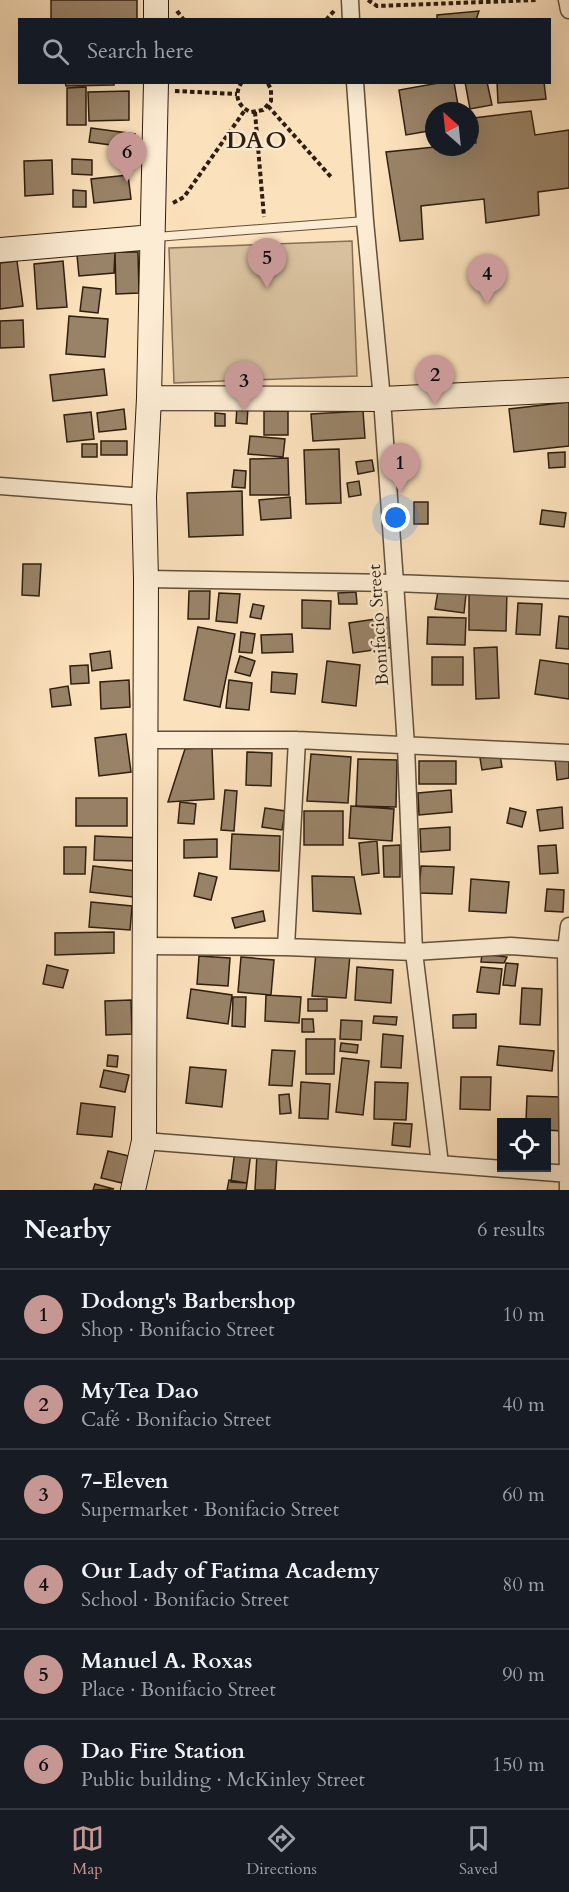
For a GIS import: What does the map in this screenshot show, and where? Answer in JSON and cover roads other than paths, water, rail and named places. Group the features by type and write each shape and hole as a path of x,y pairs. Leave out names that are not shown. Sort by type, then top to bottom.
{"street":[{"path":"156,0 156,18"},
{"path":"350,0 351,18"},
{"path":"567,0 569,10"},
{"name":"Bonifacio Street","path":"355,84 395,583 406,746 414,952 440,1164"},
{"path":"133,1190 144,1141 146,579 144,497 149,398 156,86"},
{"path":"0,250 154,225"},
{"path":"149,398 382,399 569,390"},
{"path":"0,486 144,497"},
{"path":"146,579 395,583 569,590"},
{"path":"146,740 297,740 569,753"},
{"path":"286,947 297,740"},
{"path":"568,1190 567,950 569,926"},
{"path":"144,946 286,947 414,952 511,946 567,950"},
{"path":"144,1141 569,1174"}],"lane":[{"path":"154,225 265,230 365,221"}],"place":[{"name":"Dao Fire Station","path":"127,182"},
{"name":"Manuel A. Roxas","path":"267,288"},
{"name":"Our Lady of Fatima Academy","path":"487,304"},
{"name":"MyTea Dao","path":"435,405"},
{"name":"7-Eleven","path":"244,411"},
{"name":"Dodong's Barbershop","path":"400,493"}],"district":[{"name":"DAO","path":"257,140"}]}
